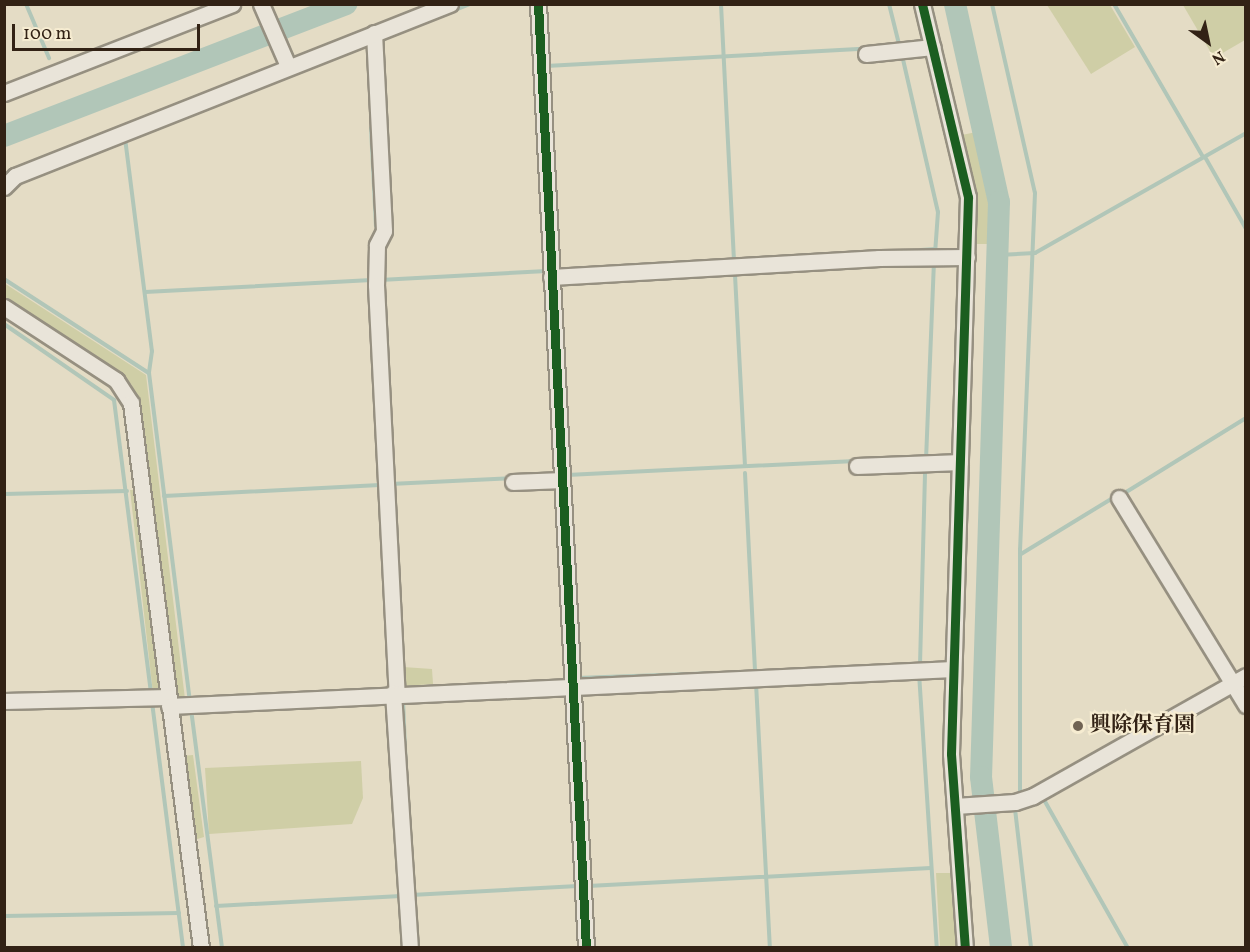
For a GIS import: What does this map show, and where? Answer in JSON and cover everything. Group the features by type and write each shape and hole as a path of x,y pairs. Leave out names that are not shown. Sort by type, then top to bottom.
{"street":[{"path":"4,93 232,4"},
{"path":"261,4 288,66"},
{"path":"4,188 15,176 288,66 375,38 450,4"},
{"path":"538,4 586,948"},
{"path":"922,4 966,180 967,257 953,669 955,806 965,948"},
{"path":"375,38 384,231 377,245 376,285 410,948"},
{"path":"866,54 933,47"},
{"path":"551,277 934,256 967,257"},
{"path":"4,307 126,390 160,700 201,948"},
{"path":"857,466 960,462"},
{"path":"513,482 562,480"},
{"path":"1119,498 1239,680 1245,705"},
{"path":"4,701 160,700 190,705 398,691 953,669"},
{"path":"955,806 994,804 1042,791 1239,680"}],"green space":[{"path":"1047,5 1110,5 1135,47 1091,74"},
{"path":"1183,5 1245,5 1245,40 1214,58"},
{"path":"981,131 991,179 994,244 974,244 974,190 962,135"},
{"path":"4,283 146,375 185,699 177,700 132,385 5,300"},
{"path":"130,490 136,490 160,686 153,693"},
{"path":"403,667 432,669 433,684 404,686"},
{"path":"193,755 204,837 194,840 181,756"},
{"path":"361,761 363,798 352,824 209,834 205,768"},
{"path":"936,873 950,873 957,947 940,947"}],"waterway":[{"path":"26,4 49,58"},
{"path":"4,136 346,4"},
{"path":"433,19 470,4"},
{"path":"721,4 734,261"},
{"path":"889,4 900,48"},
{"path":"955,4 999,202 981,777 1001,948"},
{"path":"992,4 1035,193 1020,549 1020,793"},
{"path":"1114,4 1203,157"},
{"path":"282,30 293,58"},
{"path":"546,66 863,49"},
{"path":"902,55 938,212 935,254"},
{"path":"371,128 376,226"},
{"path":"999,255 1035,253 1246,133"},
{"path":"125,138 152,351 149,373"},
{"path":"1205,157 1246,229"},
{"path":"921,250 935,249"},
{"path":"926,460 934,261"},
{"path":"380,280 547,271"},
{"path":"735,275 745,466"},
{"path":"4,279 149,373 190,701"},
{"path":"145,292 372,280"},
{"path":"4,324 114,400 151,694"},
{"path":"1123,494 1246,418"},
{"path":"567,475 856,461"},
{"path":"920,665 925,468"},
{"path":"745,473 755,672"},
{"path":"390,484 511,478"},
{"path":"164,496 380,485"},
{"path":"4,494 127,491"},
{"path":"1021,554 1116,496"},
{"path":"577,678 718,673"},
{"path":"919,673 937,948"},
{"path":"756,683 770,948"},
{"path":"403,700 407,794"},
{"path":"152,702 183,948"},
{"path":"191,709 222,948"},
{"path":"1043,798 1128,948"},
{"path":"987,813 1010,809"},
{"path":"1015,809 1031,948"},
{"path":"588,886 931,868"},
{"path":"411,895 578,886"},
{"path":"216,906 401,896"},
{"path":"4,916 179,913"}],"cycle path":[{"path":"538,4 586,948"},
{"path":"922,4 968,197 951,754 965,948"}],"place":[{"name":"興除保育園","path":"1078,726"}]}
